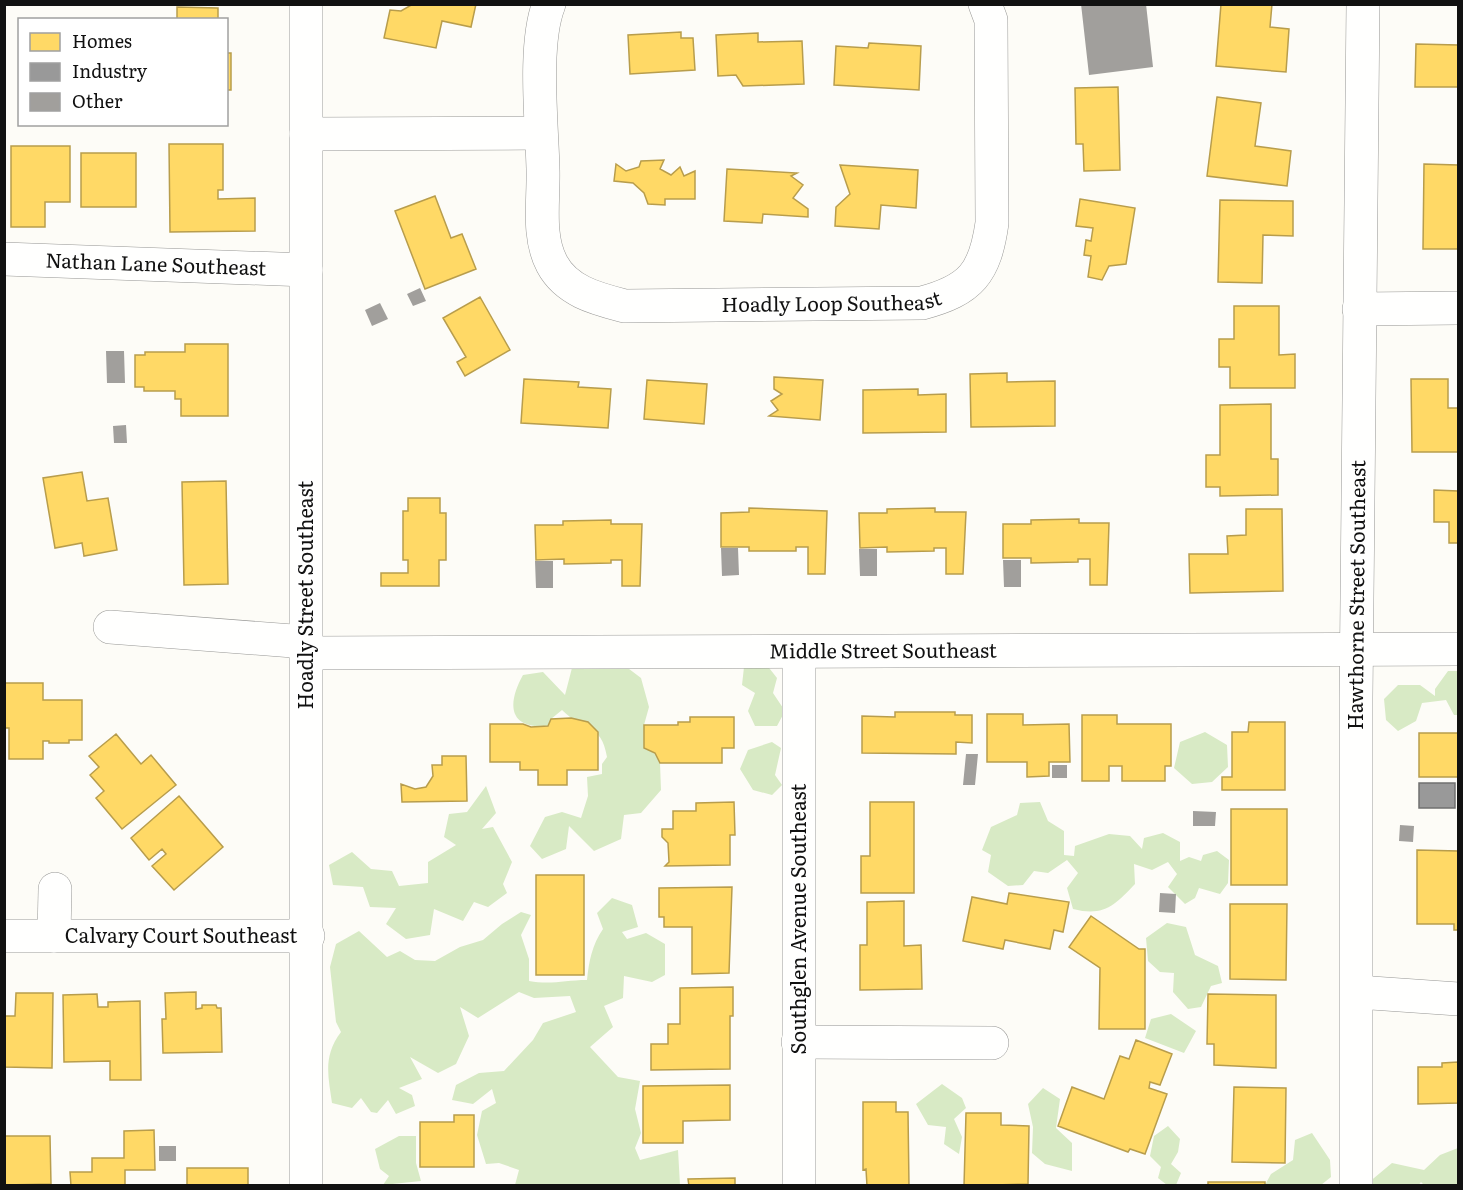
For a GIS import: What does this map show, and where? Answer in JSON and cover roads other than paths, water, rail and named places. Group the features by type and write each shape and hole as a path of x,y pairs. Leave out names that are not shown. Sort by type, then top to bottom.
{"street":[{"name":"Hoadly Street Southeast","path":"306,4 308,936 306,1185"},
{"name":"Hoadly Loop Southeast","path":"549,4 543,36 540,133 543,166 543,236 552,264 566,281 589,297 625,306 922,303 951,296 975,276 988,252 992,223 991,20 985,4"},
{"name":"Hawthorne Street Southeast","path":"1356,1185 1356,649 1363,4"},
{"path":"306,134 540,133"},
{"name":"Nathan Lane Southeast","path":"4,259 306,270"},
{"path":"1359,309 1458,308"},
{"name":"Middle Street Southeast","path":"111,627 306,648 799,653 1458,649"},
{"name":"Southglen Avenue Southeast","path":"799,653 799,1185"},
{"name":"Calvary Court Southeast","path":"54,936 55,889"},
{"name":"Calvary Court Southeast","path":"4,936 308,936"},
{"path":"1357,992 1458,999"},
{"path":"798,1042 992,1042"}]}
